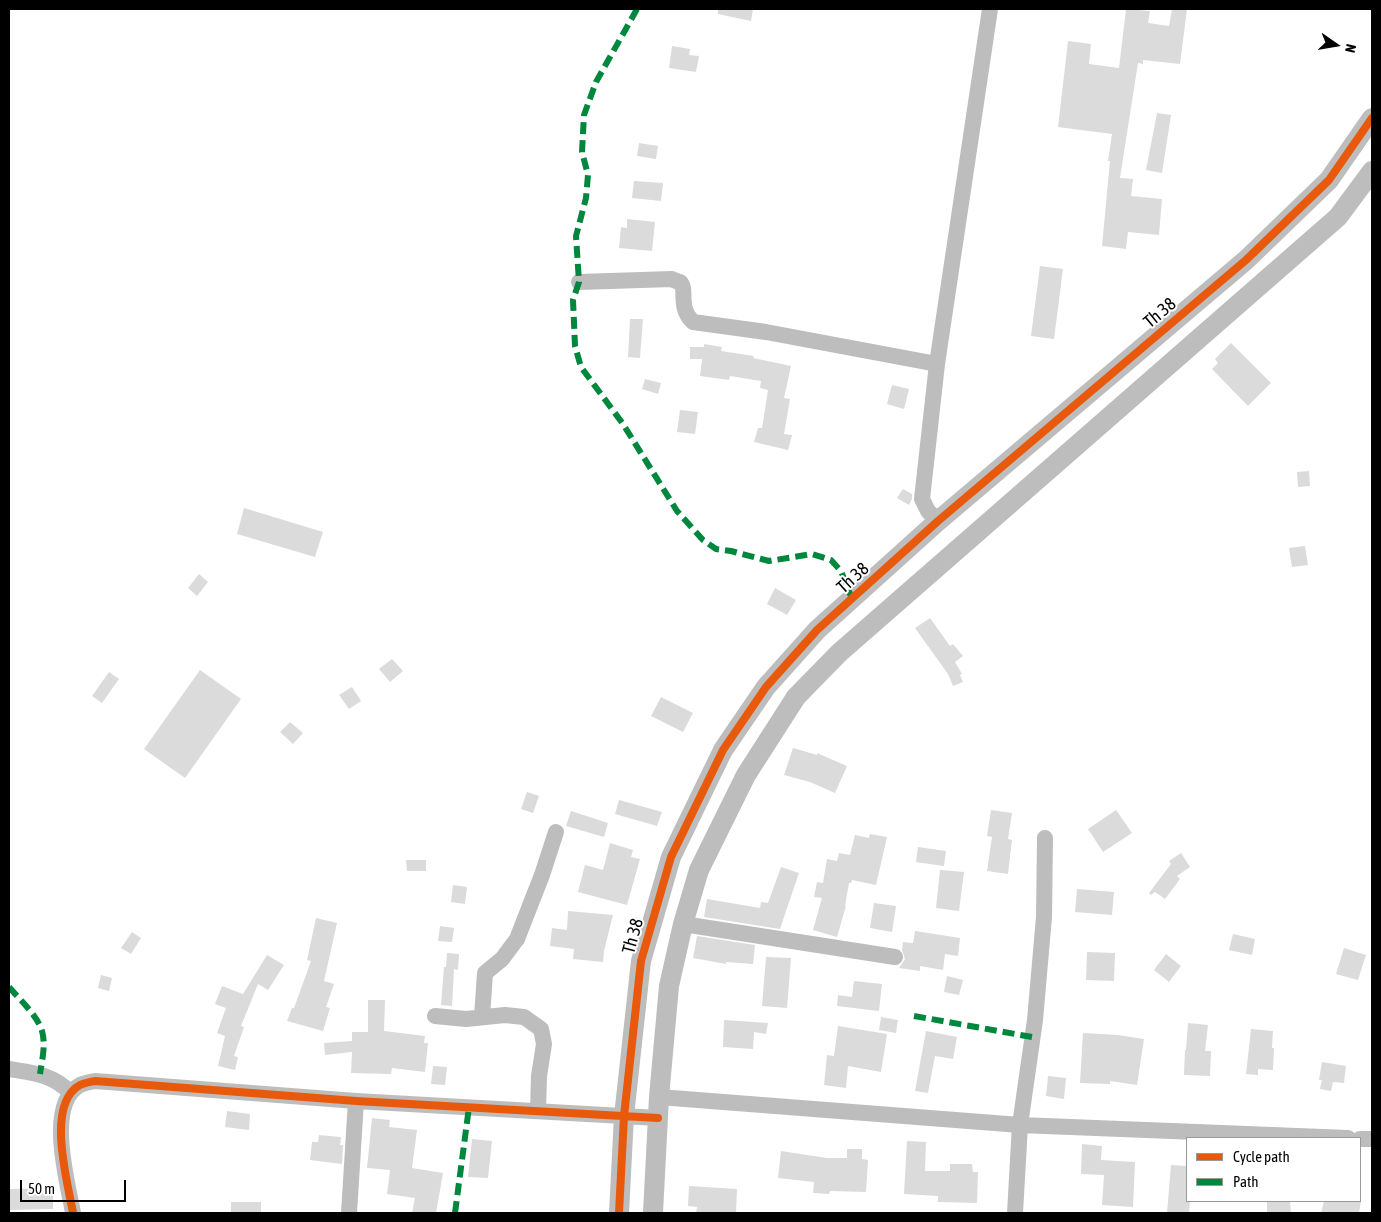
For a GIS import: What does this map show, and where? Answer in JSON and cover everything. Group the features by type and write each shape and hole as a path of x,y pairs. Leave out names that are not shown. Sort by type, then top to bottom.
{"street":[{"path":"938,521 928,511 922,499 937,364 990,9"},
{"name":"Th 38","path":"619,1213 624,1116 641,961 671,857 723,750 766,687 817,630 938,521 1246,260 1329,180 1372,118"},
{"path":"653,1213 659,1097 669,986 683,924 699,870 746,775 796,697 839,653 1338,217 1372,172"},
{"path":"579,282 672,279 679,282 683,288 683,306 686,316 693,322 766,332 937,364"},
{"path":"482,1017 485,973 502,959 518,939 556,832"},
{"path":"1015,1213 1020,1125 1035,1020 1044,917 1045,838"},
{"path":"683,924 895,957"},
{"path":"434,1016 466,1019 505,1015 524,1017 542,1028 544,1044 539,1076 538,1111"},
{"path":"9,1070 40,1074 61,1082 71,1093"},
{"path":"73,1213 61,1150 60,1127 64,1106 71,1093 80,1085 95,1081 356,1101 658,1118"},
{"path":"659,1097 1020,1125 1323,1137"},
{"path":"349,1213 356,1101"}],"building":[{"path":"718,9 753,9 751,21 718,14"},
{"path":"1126,9 1150,11 1148,23 1169,26 1172,9 1187,9 1180,64 1143,60 1143,64 1138,63 1120,178 1133,179 1131,196 1162,199 1159,235 1128,232 1126,249 1102,246 1110,161 1108,161 1112,134 1058,127 1068,41 1091,44 1089,64 1119,68"},
{"path":"672,46 690,49 689,55 699,56 696,72 669,68"},
{"path":"1157,113 1171,115 1162,173 1146,170"},
{"path":"639,143 658,146 656,159 637,156"},
{"path":"634,181 663,183 661,201 632,198"},
{"path":"627,219 655,222 652,251 619,248 621,227 627,228"},
{"path":"1040,266 1063,269 1054,339 1031,336"},
{"path":"630,319 643,319 640,358 628,357"},
{"path":"1231,343 1271,383 1248,406 1212,369 1218,363 1215,359"},
{"path":"704,344 722,347 721,351 754,356 753,358 791,366 784,398 790,399 784,434 792,435 788,450 754,442 758,428 762,428 768,390 760,388 761,381 730,376 729,380 700,376 702,359 690,359 690,347 704,347"},
{"path":"645,379 661,383 658,394 642,389"},
{"path":"892,385 909,389 904,409 887,404"},
{"path":"680,410 698,412 695,434 677,432"},
{"path":"1309,471 1310,486 1298,487 1297,472"},
{"path":"903,489 912,494 909,505 897,498"},
{"path":"244,508 323,532 315,557 237,534"},
{"path":"1305,546 1308,565 1292,567 1289,548"},
{"path":"199,574 208,582 197,596 188,588"},
{"path":"775,588 796,600 787,615 767,604"},
{"path":"930,618 950,646 953,644 963,656 955,662 962,674 960,675 963,682 953,686 948,674 915,628"},
{"path":"392,659 403,671 390,682 379,669"},
{"path":"200,670 241,699 185,778 144,749"},
{"path":"109,672 119,679 102,703 92,696"},
{"path":"352,687 361,701 349,709 339,695"},
{"path":"661,697 693,713 683,732 651,716"},
{"path":"290,722 303,733 293,744 280,732"},
{"path":"793,748 817,755 817,753 847,766 835,793 810,782 784,775"},
{"path":"527,792 539,796 533,813 521,809"},
{"path":"619,800 662,812 657,826 615,814"},
{"path":"991,810 1012,813 1008,839 1012,840 1008,874 987,871 992,837 987,836"},
{"path":"1116,810 1132,833 1103,852 1088,829"},
{"path":"571,811 608,823 604,837 566,826"},
{"path":"870,834 887,837 876,885 852,880 849,883 846,906 837,937 813,930 822,898 814,897 817,882 823,883 827,859 837,861 839,853 850,855 855,835 869,838"},
{"path":"610,843 633,850 631,857 640,859 627,905 578,892 585,865 603,870"},
{"path":"918,847 946,851 944,866 916,862"},
{"path":"1181,853 1190,867 1177,876 1180,879 1165,899 1155,892 1151,895 1149,893 1171,864 1169,861"},
{"path":"406,860 426,860 426,871 407,871"},
{"path":"781,867 799,873 780,929 704,917 707,899 760,908 761,902 768,903"},
{"path":"940,870 964,872 959,911 936,908"},
{"path":"453,885 467,887 465,904 451,902"},
{"path":"1077,889 1114,892 1112,915 1075,912"},
{"path":"874,903 896,906 892,932 870,928"},
{"path":"568,911 613,915 603,962 573,959 574,949 550,946 552,928 567,930"},
{"path":"316,918 337,923 324,981 334,984 326,1007 330,1008 323,1031 287,1021 292,1008 294,1008 311,961 307,960"},
{"path":"440,926 454,928 452,942 438,941"},
{"path":"915,931 960,938 958,956 945,954 943,970 920,966 920,971 899,968 905,959 902,950 903,942 913,943"},
{"path":"132,932 141,938 131,954 121,948"},
{"path":"1233,934 1255,939 1252,955 1229,950"},
{"path":"697,936 755,945 753,964 726,962 726,964 693,958"},
{"path":"1344,948 1366,955 1358,980 1336,974"},
{"path":"1087,952 1115,953 1114,981 1086,980"},
{"path":"447,953 459,954 458,970 454,969 452,1006 441,1005"},
{"path":"1166,954 1181,966 1169,982 1154,970"},
{"path":"267,955 284,965 268,990 258,984 241,1026 244,1027 234,1056 238,1057 235,1070 218,1066 225,1036 217,1033 226,1008 215,1004 222,986 243,994"},
{"path":"766,957 791,958 787,1008 762,1006"},
{"path":"101,975 112,978 109,991 98,988"},
{"path":"947,976 963,980 959,995 944,992"},
{"path":"854,981 882,984 879,1011 837,1006 838,995 852,997"},
{"path":"368,1000 385,1000 384,1031 425,1036 424,1043 428,1043 425,1072 392,1068 391,1074 351,1073 352,1052 325,1055 324,1043 352,1041 352,1032 368,1032"},
{"path":"881,1017 898,1020 896,1033 879,1030"},
{"path":"724,1020 768,1023 766,1034 754,1032 753,1049 723,1047"},
{"path":"1188,1023 1208,1025 1205,1051 1211,1051 1210,1076 1184,1075"},
{"path":"838,1026 887,1034 881,1072 848,1066 846,1088 824,1085 827,1055 834,1056"},
{"path":"1251,1029 1273,1031 1273,1070 1258,1069 1258,1075 1246,1074"},
{"path":"926,1031 957,1037 953,1059 935,1056 928,1093 915,1091"},
{"path":"1083,1033 1144,1039 1137,1085 1110,1081 1110,1084 1080,1083"},
{"path":"1322,1062 1346,1066 1344,1083 1333,1082 1331,1091 1320,1089 1322,1080 1319,1080"},
{"path":"433,1066 447,1067 445,1085 431,1084"},
{"path":"1048,1076 1066,1078 1064,1099 1046,1096"},
{"path":"227,1111 250,1114 249,1130 225,1127"},
{"path":"372,1118 390,1120 389,1127 417,1130 412,1168 443,1173 436,1213 412,1213 415,1198 387,1194 390,1170 367,1168"},
{"path":"319,1135 341,1137 340,1145 343,1145 342,1164 310,1160 312,1142 318,1142"},
{"path":"472,1139 492,1141 488,1178 468,1177"},
{"path":"907,1141 926,1142 925,1171 950,1171 950,1164 972,1164 973,1172 978,1172 977,1203 938,1202 938,1196 904,1194"},
{"path":"1082,1144 1102,1146 1101,1160 1135,1162 1133,1207 1102,1205 1104,1175 1081,1174"},
{"path":"847,1149 862,1149 862,1159 868,1160 866,1192 830,1191 829,1194 813,1193 814,1182 778,1178 781,1151 827,1158 847,1158"},
{"path":"1171,1165 1186,1166 1186,1202 1190,1202 1189,1213 1167,1213"},
{"path":"689,1186 737,1189 736,1213 696,1213 697,1207 688,1206"},
{"path":"53,1188 53,1209 9,1210 9,1189"},
{"path":"231,1202 261,1202 261,1213 231,1213"},
{"path":"1267,1202 1290,1202 1291,1213 1267,1213"},
{"path":"1324,1202 1361,1202 1359,1213 1321,1213"}],"marked path":[{"path":"637,9 596,82 584,115 582,152 588,175 586,198 576,236 579,282 573,300 575,346 581,367 623,424 677,511 703,540 716,549 769,561 812,554 831,560 841,571 852,599"},
{"path":"9,987 40,1025 44,1047 40,1074"},
{"path":"914,1016 1032,1037"},
{"path":"455,1213 469,1107"}],"cycle path":[{"path":"619,1213 624,1116 641,961 671,857 723,750 766,687 817,630 938,521 1246,260 1329,180 1372,118"},
{"path":"73,1213 62,1145 61,1126 63,1109 69,1095 80,1085 95,1081 356,1101 658,1118"}]}
